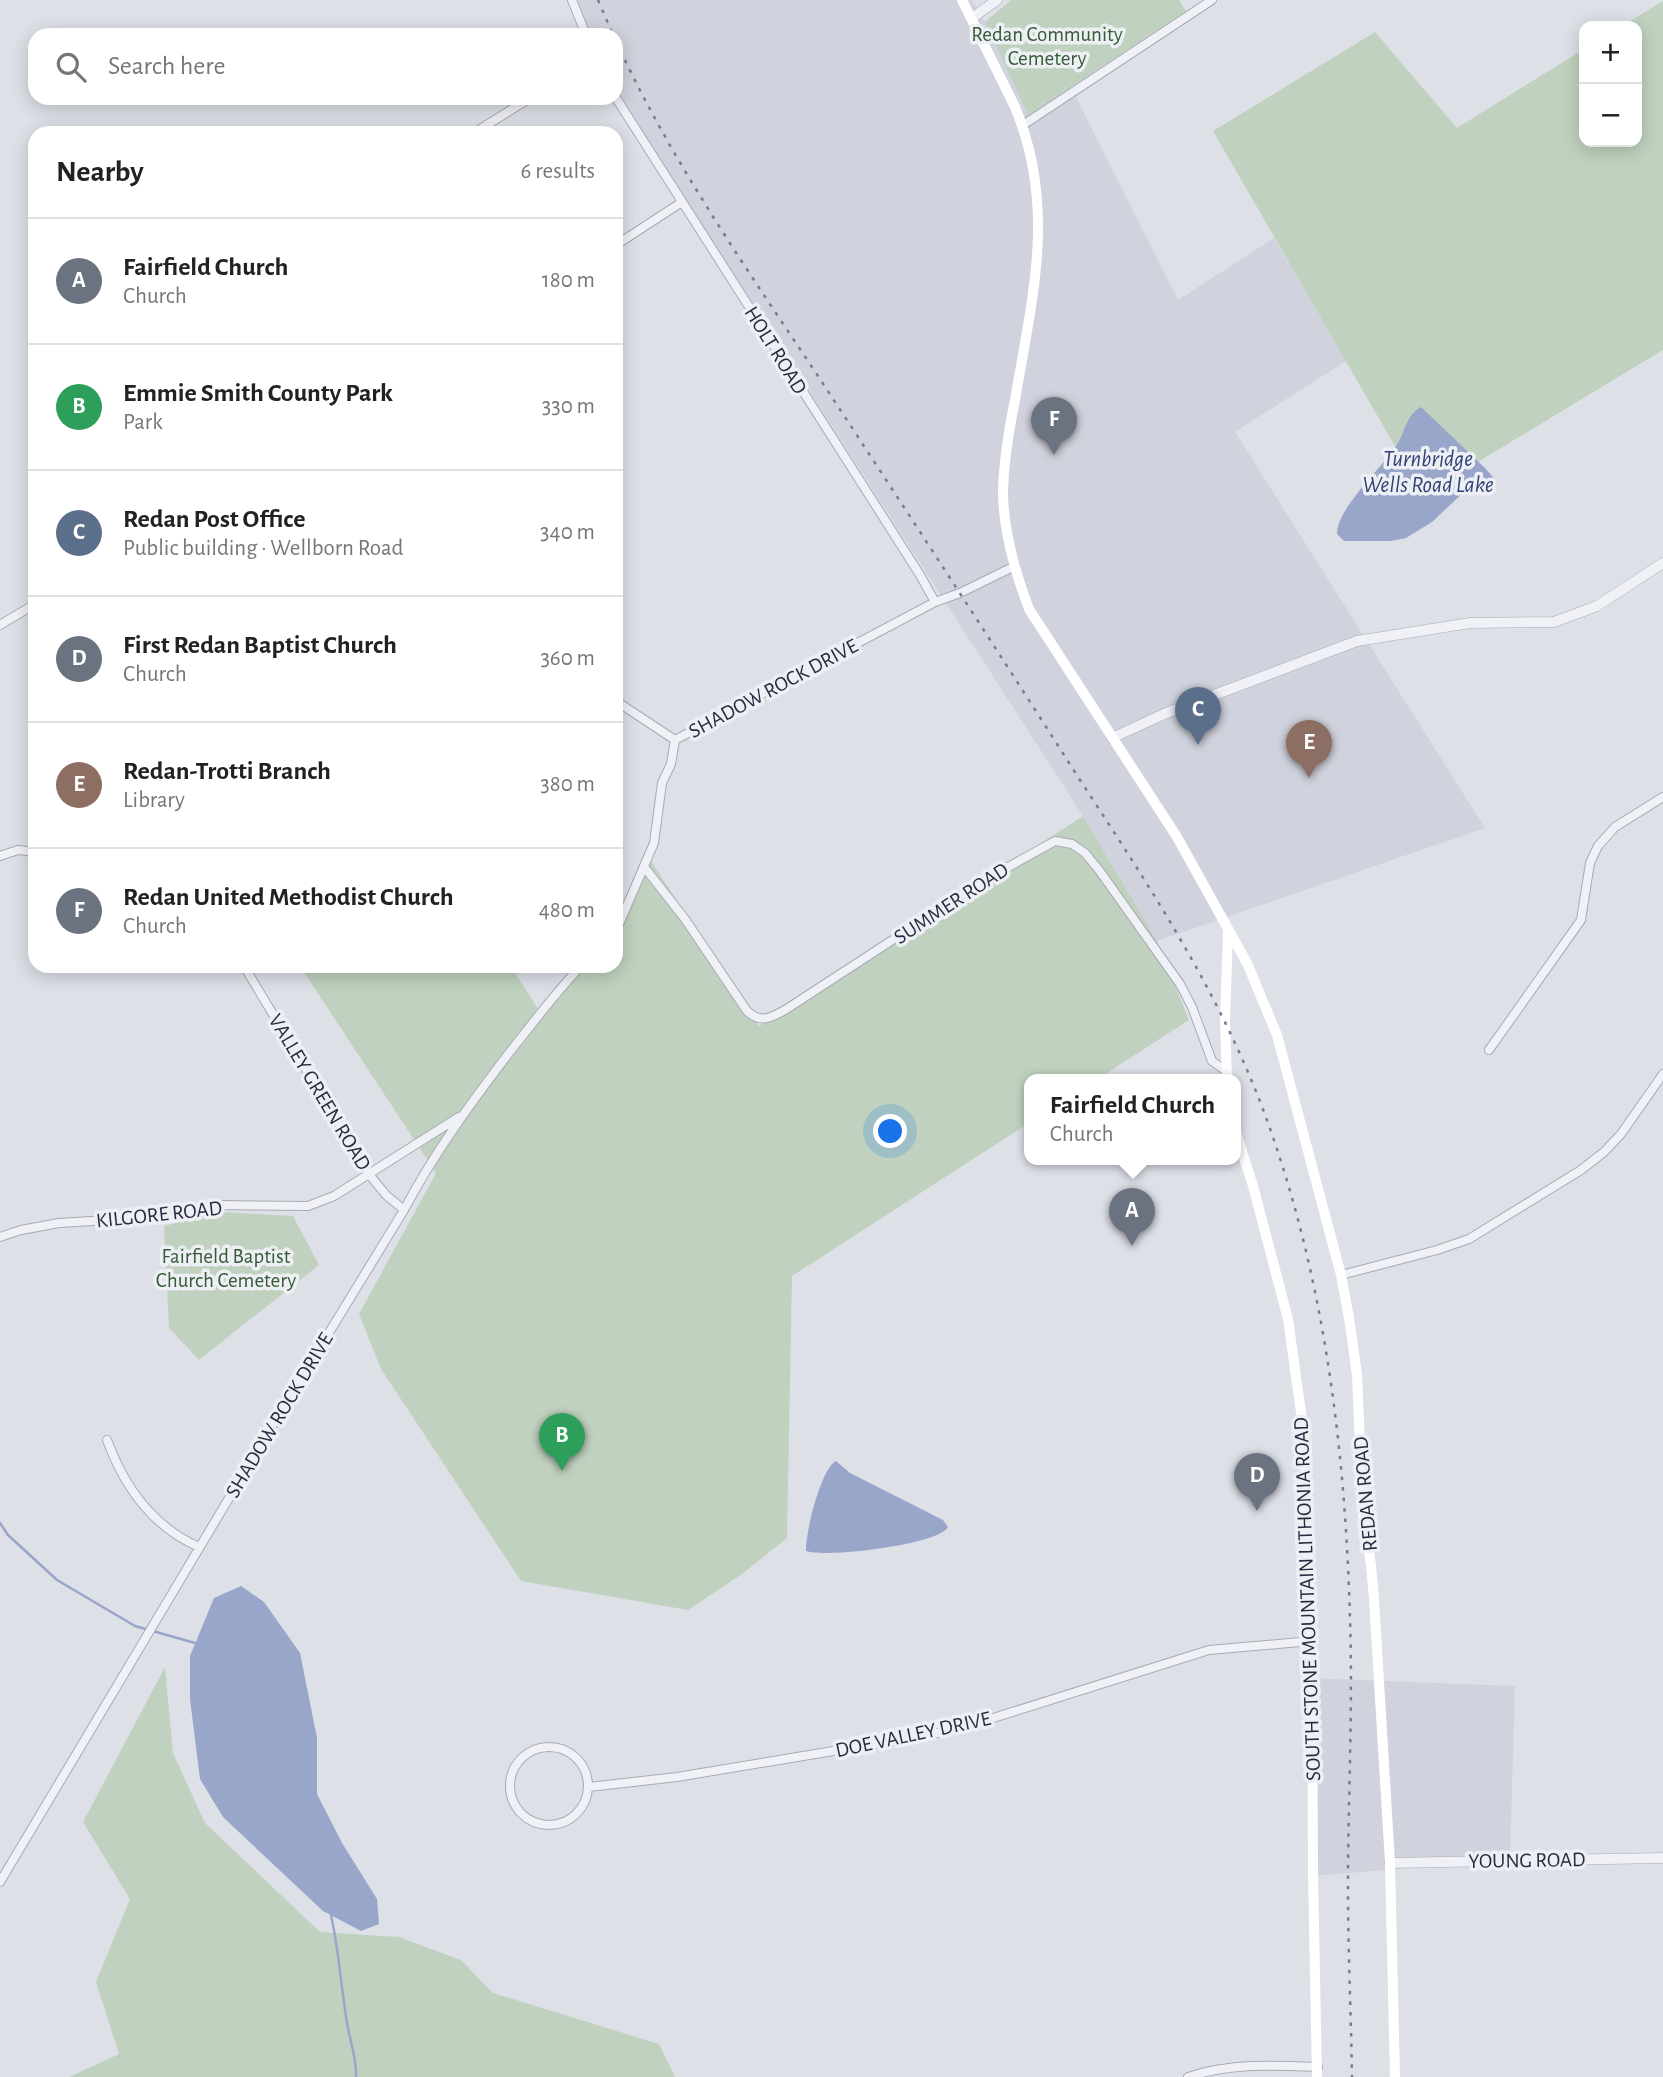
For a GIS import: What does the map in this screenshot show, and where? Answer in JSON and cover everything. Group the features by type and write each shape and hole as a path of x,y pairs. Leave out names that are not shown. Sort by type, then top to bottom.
{"main road":[{"path":"962,0 1023,125 1035,175 1040,230 1035,286 1009,434 1003,490 1006,525 1015,566 1029,609 1177,837 1228,931 1226,1074"},
{"name":"REDAN ROAD","path":"1228,931 1247,963 1277,1035 1341,1275 1356,1367 1361,1487 1373,1588 1390,1863 1395,2077"},
{"name":"SOUTH STONE MOUNTAIN LITHONIA ROAD","path":"1241,1148 1289,1319 1307,1480 1312,1641 1317,2072"}],"street":[{"path":"572,0 583,28"},
{"path":"972,18 997,0"},
{"path":"1023,125 1212,0"},
{"path":"485,126 519,105"},
{"name":"HOLT ROAD","path":"620,105 935,602"},
{"path":"623,240 682,202"},
{"path":"1112,738 1164,714 1357,641 1470,622 1554,622 1597,606 1663,563"},
{"name":"SHADOW ROCK DRIVE","path":"623,916 654,844 662,783 671,764 675,740 935,602 1015,566"},
{"path":"0,625 28,608"},
{"path":"623,706 675,740"},
{"path":"1489,1050 1581,920 1590,863 1598,846 1615,827 1663,797"},
{"name":"SUMMER ROAD","path":"645,867 685,919 747,1012 762,1020 785,1010 1014,862 1055,841 1072,844 1085,853 1099,870 1180,984 1192,1007 1212,1061 1225,1074"},
{"path":"0,856 18,850 28,851"},
{"name":"VALLEY GREEN ROAD","path":"248,973 368,1173 386,1195 404,1210"},
{"name":"SHADOW ROCK DRIVE","path":"0,1882 423,1175 461,1116 560,988 575,973"},
{"path":"1341,1275 1437,1250 1469,1238 1581,1170 1604,1152 1620,1134 1663,1074"},
{"name":"KILGORE ROAD","path":"0,1237 59,1223 173,1216 219,1205 308,1206 322,1202 461,1116"},
{"path":"107,1440 115,1461 135,1493 157,1520 178,1538 199,1547"},
{"name":"DOE VALLEY DRIVE","path":"589,1787 677,1777 929,1735 971,1725 1209,1650 1312,1641"},
{"path":"545,1747 570,1753 580,1762 587,1773 589,1787 583,1808 574,1818 550,1826 537,1824 516,1808 510,1783 520,1760 545,1747"},
{"name":"YOUNG ROAD","path":"1390,1863 1663,1858"},
{"path":"1188,2077 1228,2067 1264,2065 1317,2072"}],"shaded area":[{"path":"576,0 972,0 1028,115 1071,87 1178,300 1274,238 1346,361 1235,432 1485,828 1157,941 1083,816 623,102 623,28 588,28"},
{"path":"1307,1678 1515,1686 1510,1859 1314,1876"}],"green space":[{"name":"Redan Community Cemetery","path":"1011,0 1179,0 1186,11 1028,115 985,22"},
{"path":"1663,1 1663,350 1423,495 1213,131 1375,32 1457,128 1579,52 1579,147 1642,147 1642,21 1630,21"},
{"path":"1083,816 1157,941 1189,1020 1105,1074 1024,1074 1024,1126 792,1276 787,1538 742,1574 688,1610 521,1581 381,1369 359,1314 436,1173 305,973 515,973 541,1014 574,973 623,973 623,903 651,861 759,1026"},
{"name":"Fairfield Baptist Church Cemetery","path":"220,1212 293,1216 319,1265 199,1360 169,1328 164,1226"},
{"path":"165,1667 173,1753 205,1823 320,1932 399,1937 461,1960 493,1993 659,2044 675,2077 69,2077 119,2054 96,1982 130,1899 83,1822"}],"water":[{"name":"Turnbridge Wells Road Lake","path":"1421,407 1496,481 1491,487 1465,491 1432,522 1406,538 1391,541 1344,541 1337,534 1344,512 1398,443 1412,414"},
{"path":"836,1461 850,1473 943,1520 948,1527 925,1539 881,1548 835,1553 806,1551 811,1517 820,1488 830,1466"},
{"path":"241,1586 264,1602 300,1653 317,1738 317,1794 342,1843 377,1899 379,1924 361,1931 323,1911 223,1817 200,1779 190,1699 190,1656 214,1598"}],"waterway":[{"path":"0,1523 8,1535 57,1580 135,1626 195,1643"},
{"path":"331,1915 356,2077"}],"railway":[{"path":"598,0 610,28"},
{"path":"623,56 660,128 710,212 1157,900 1226,1025 1264,1112 1285,1173 1316,1298 1328,1361 1343,1489 1351,1651 1348,1887 1352,2077"}],"place":[{"name":"Redan United Methodist Church","path":"1054,455"},
{"name":"Redan Post Office","path":"1198,745"},
{"name":"Redan-Trotti Branch","path":"1309,778"},
{"name":"Fairfield Church","path":"1132,1246"},
{"name":"Emmie Smith County Park","path":"562,1471"},
{"name":"First Redan Baptist Church","path":"1257,1511"}]}
